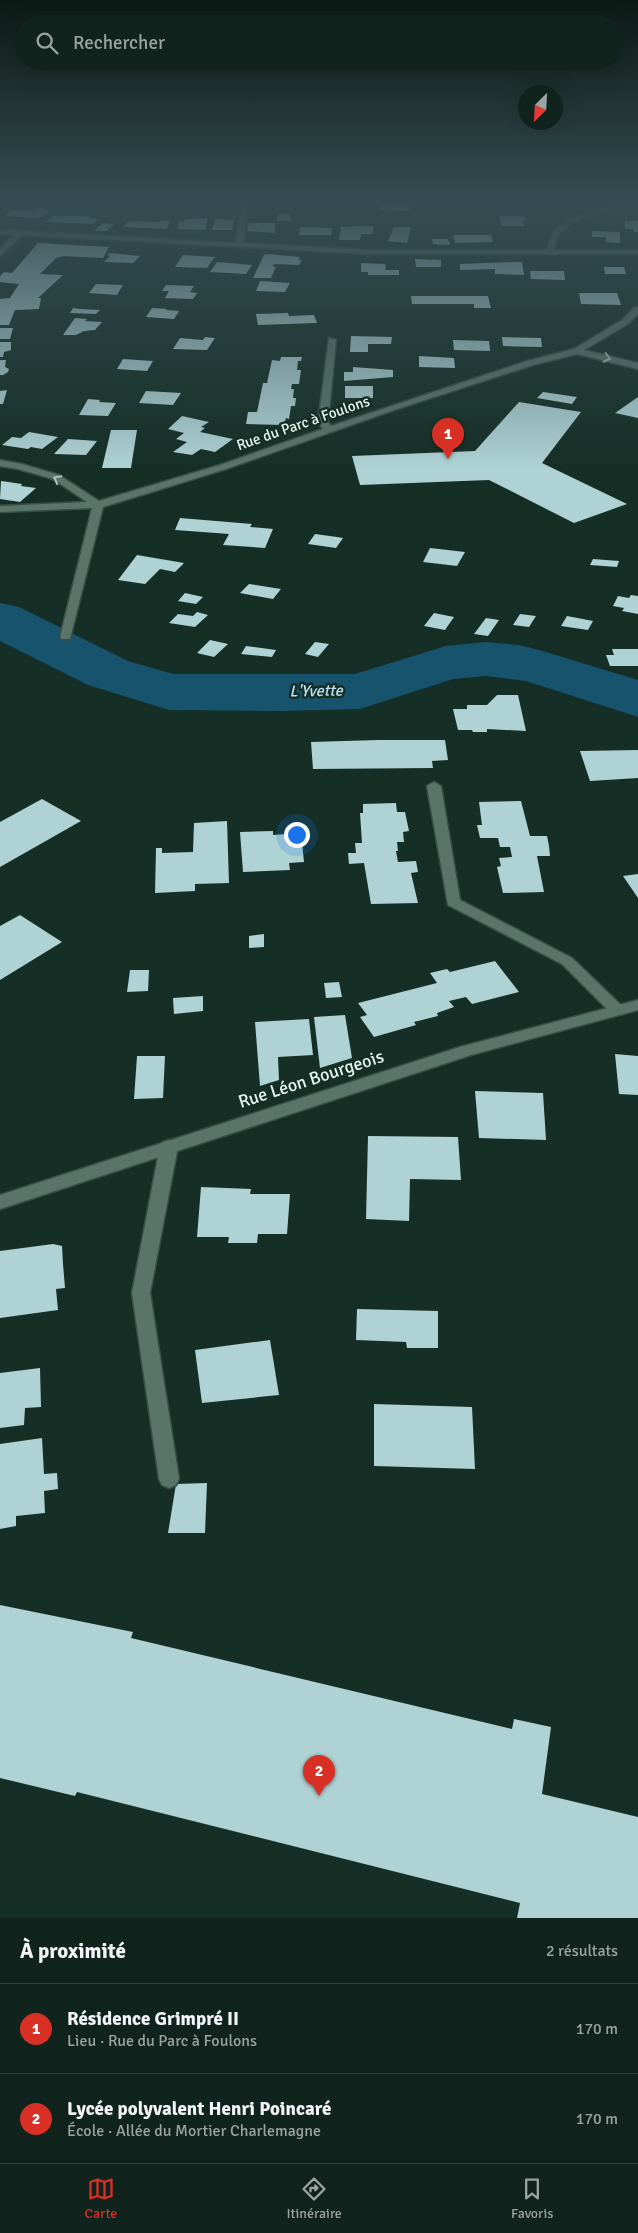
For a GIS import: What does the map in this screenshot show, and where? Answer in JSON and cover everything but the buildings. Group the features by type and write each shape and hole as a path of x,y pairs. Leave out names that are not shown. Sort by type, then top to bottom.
{"street":[{"name":"Rue du Parc à Foulons","path":"0,509 98,505 223,467 530,363 577,351 612,330 638,309"},
{"path":"330,430 323,423 332,340"},
{"path":"577,351 638,366"},
{"path":"0,463 19,466 56,477 98,505 66,637"},
{"path":"434,786 453,902 567,961 617,1010"},
{"name":"Rue Léon Bourgeois","path":"0,1202 466,1051 638,1006"},
{"path":"169,1146 141,1293 169,1479"}],"waterway":[{"name":"L'Yvette","path":"0,619 108,673 169,692 280,693 360,691 446,663 486,659 519,662 546,669 638,699"}],"place":[{"name":"Résidence Grimpré II","path":"448,459"},
{"name":"Lycée polyvalent Henri Poincaré","path":"319,1796"}]}
